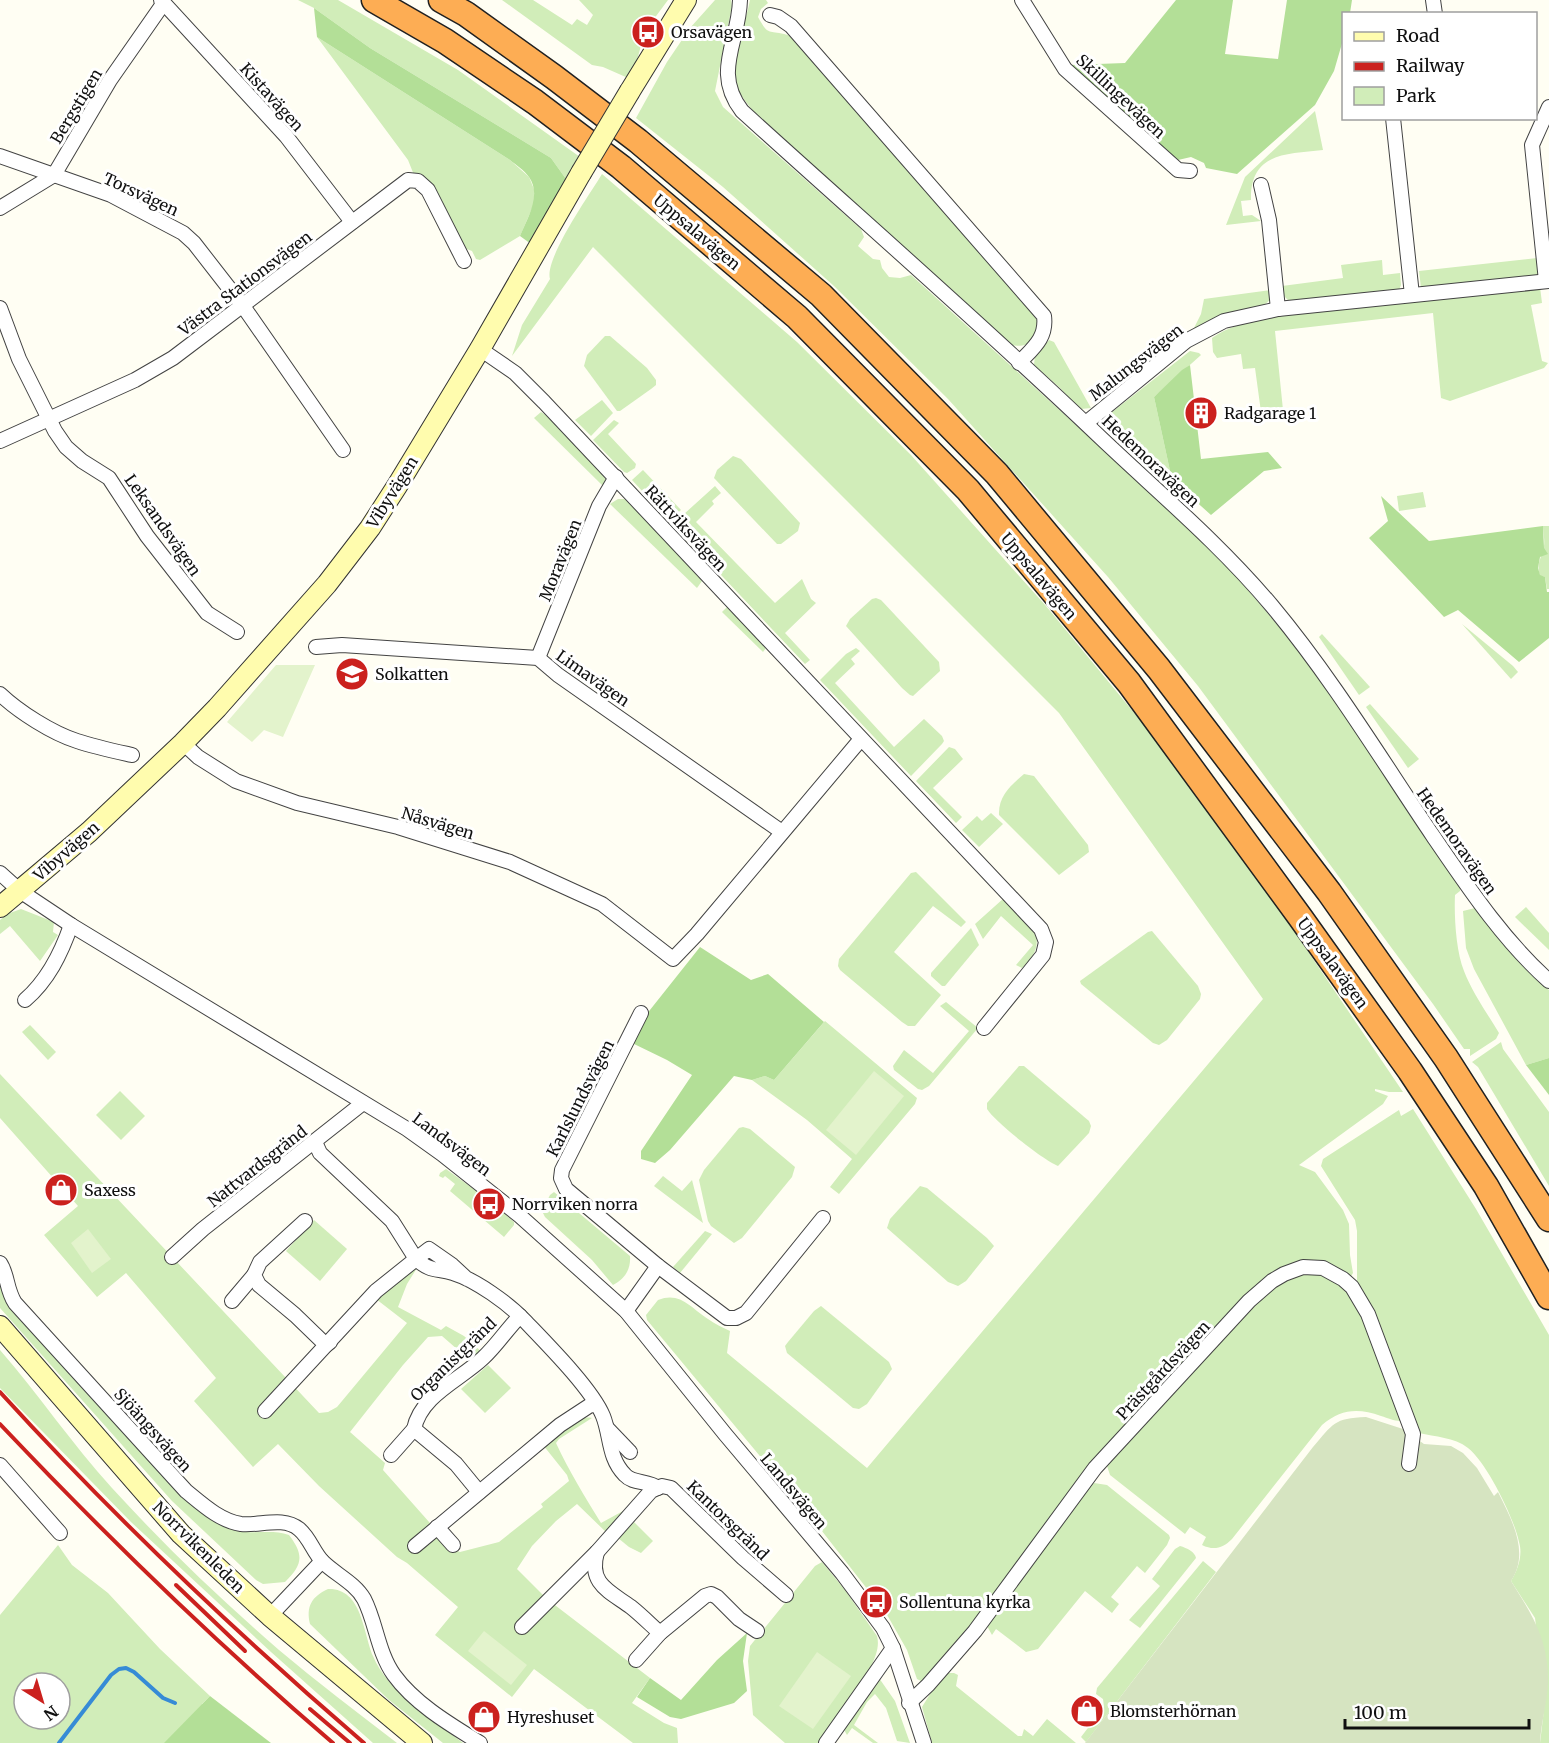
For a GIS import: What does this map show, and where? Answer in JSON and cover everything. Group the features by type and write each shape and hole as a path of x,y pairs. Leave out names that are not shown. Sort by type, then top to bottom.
{"highway":[{"name":"Uppsalavägen","path":"374,0 454,47 535,102 621,167 797,317 968,490 1129,683 1410,1071 1486,1186 1549,1297"},
{"name":"Uppsalavägen","path":"441,0 466,14 515,49 638,141 821,295 997,474 1159,669 1329,892 1446,1058 1548,1218"},
{"path":"1486,1186 1549,1312"}],"street":[{"name":"Vibyvägen","path":"0,908 89,832 218,708 327,584 370,528 480,349 581,173 686,0"},
{"name":"Hedemoravägen","path":"740,0 726,73 734,101 750,119 1204,533 1270,604 1315,660 1467,887 1510,941 1549,981"},
{"name":"Skillingevägen","path":"1022,0 1065,69 1178,170 1190,171"},
{"name":"Bergstigen","path":"0,208 54,176 110,80 162,2"},
{"name":"Kistavägen","path":"162,2 286,136 352,222"},
{"path":"770,15 778,16 791,26 1044,316 1046,326 1042,338 1020,363"},
{"name":"Malungsvägen","path":"1086,423 1186,341 1224,321 1278,309 1548,281 1532,145 1549,107"},
{"path":"1393,120 1412,295"},
{"name":"Torsvägen","path":"0,156 111,195 183,233 194,243 243,306 343,450"},
{"name":"Västra Stationsvägen","path":"0,441 135,380 173,358 408,180 418,181 428,190 464,261"},
{"path":"1261,185 1269,220 1278,309"},
{"name":"Leksandsvägen","path":"0,308 19,359 48,418 66,447 82,461 109,478 147,536 207,613 237,632"},
{"name":"Rättviksvägen","path":"480,349 515,373 616,477 1045,934 1046,948 1043,955 984,1028"},
{"name":"Moravägen","path":"538,658 599,506 616,477"},
{"name":"Limavägen","path":"316,647 342,645 538,658 782,832"},
{"path":"0,694 12,705 56,732 76,741 132,755"},
{"path":"782,832 861,739"},
{"name":"Nåsvägen","path":"183,743 198,757 236,781 287,800 398,827 510,862 602,904 673,959 697,934 782,832"},
{"name":"Landsvägen","path":"0,873 20,891 71,925 407,1130 442,1154 522,1219 626,1311 725,1434 842,1572 883,1628 893,1648 909,1703 924,1743"},
{"path":"25,1000 40,987 64,946 71,925"},
{"name":"Karlslundsvägen","path":"641,1013 562,1170 561,1178 567,1189 658,1266 727,1318 736,1318 746,1313 823,1218"},
{"name":"Nattvardsgränd","path":"172,1257 203,1229 363,1103"},
{"path":"265,1411 376,1291 416,1259 392,1221 320,1153 315,1142"},
{"path":"232,1301 254,1275 260,1262 305,1221"},
{"name":"Organistgränd","path":"467,1279 429,1249 416,1259 426,1268 453,1273 467,1279 509,1306 520,1316 596,1404 606,1426 613,1458 623,1473 630,1479 658,1488"},
{"name":"Sjöängsvägen","path":"0,1263 4,1269 8,1292 15,1304 186,1491 214,1513 240,1524 288,1523 299,1529 322,1561 363,1598 393,1675 419,1700 480,1743"},
{"path":"626,1311 658,1266"},
{"name":"Prästgårdsvägen","path":"909,1703 928,1685 975,1631 1095,1468 1249,1301 1284,1274 1303,1268 1317,1267 1333,1272 1352,1287 1368,1314 1413,1434 1409,1464"},
{"path":"254,1275 259,1285 295,1315 326,1346 330,1342"},
{"name":"Organistgränd","path":"391,1455 414,1429 417,1417 434,1396 481,1360 498,1344 520,1316"},
{"name":"Norrvikenleden","path":"0,1326 181,1534 270,1616 422,1743"},
{"path":"414,1546 560,1425 596,1404"},
{"name":"Organistgränd","path":"606,1426 630,1452"},
{"path":"414,1429 456,1464 479,1492"},
{"path":"0,1465 60,1533"},
{"name":"Kantorsgränd","path":"658,1488 662,1486 671,1488 743,1558 786,1595"},
{"path":"522,1627 597,1552 644,1502 651,1491 658,1488"},
{"path":"437,1527 453,1545"},
{"path":"597,1552 594,1562 596,1577 606,1591 633,1608 660,1633"},
{"path":"270,1616 322,1561"},
{"path":"636,1660 660,1633 705,1596 711,1594 739,1619 757,1631"},
{"path":"826,1743 893,1648"}],"green space":[{"path":"298,0 338,0 458,70 580,157 566,179 551,158 370,48 314,8"},
{"path":"502,0 533,0 572,25 577,19 587,25 593,15 579,0 668,0 645,31 633,75 628,78 603,67 592,65"},
{"path":"715,0 731,0 732,6 715,91 723,107 861,229 864,237 858,246 873,259 880,260 882,268 889,277 900,278 911,275 1199,537 1238,578 1311,665 1460,888 1455,895 1459,954 1471,987 1499,1033 1496,1039 1470,1056 1470,1049 1464,1049 1198,686 1108,577 948,399 834,286 723,187 636,118 667,62 690,28"},
{"path":"750,0 766,0 768,3 761,9 758,17 764,27 768,31 798,39 1036,313 1036,334 1030,342 1025,345 1010,345 753,111 739,92 734,69 737,46"},
{"path":"1176,0 1233,0 1225,54 1278,59 1287,0 1352,0 1350,12 1342,12 1342,43 1334,71 1315,105 1237,174 1206,168 1204,163 1191,157 1178,160 1070,65 1125,63"},
{"path":"314,8 370,48 551,158 566,179 560,195 531,244 520,236 534,199 533,184 527,174 510,160 317,37"},
{"path":"317,37 510,160 529,177 534,189 534,204 520,236 480,260 476,259 472,251 464,248 414,175 408,160"},
{"path":"1315,111 1323,150 1284,155 1264,164 1257,172 1252,184 1251,200 1241,201 1243,216 1252,215 1261,221 1226,225 1245,177"},
{"path":"602,174 797,342 911,455 1046,606 1159,743 1257,876 1403,1092 1375,1089 1388,1096 1383,1104 1299,1165 1315,1172 1343,1210 1349,1224 1353,1273 1350,1278 1322,1263 1308,1262 1290,1265 1178,1370 1089,1464 1000,1590 923,1682 917,1679 907,1650 886,1613 818,1526 647,1320 646,1315 658,1300 679,1299 730,1331 727,1353 867,1468 1263,999 1059,713 593,247 512,356 522,325 550,279 550,270 561,242"},
{"path":"1537,258 1539,275 1421,288 1419,271"},
{"path":"1382,260 1383,275 1400,273 1399,290 1289,301 1282,294 1282,286 1343,278 1341,265"},
{"path":"1540,287 1542,303 1531,305 1542,361 1548,363 1544,368 1450,401 1441,398 1433,313 1275,331 1283,410 1261,412 1255,368 1243,369 1241,354 1217,358 1213,352 1212,338 1230,328 1263,318"},
{"path":"1271,290 1271,299 1263,306 1190,336 1201,314 1204,299"},
{"path":"605,336 610,336 647,368 656,380 656,385 620,411 617,411 584,366 587,355"},
{"path":"1049,340 1054,342 1091,408 1081,409 1073,403 1034,365 1035,355"},
{"path":"1190,351 1201,355 1154,397 1172,480 1106,419"},
{"path":"1190,365 1201,459 1268,452 1282,468 1264,471 1211,515 1172,480 1154,397"},
{"path":"602,400 613,413 591,436 575,420"},
{"path":"541,412 604,476 606,481 603,486 534,418"},
{"path":"614,420 619,423 608,434 636,464 635,468 627,473 593,440"},
{"path":"733,456 741,459 800,523 798,531 781,544 777,544 714,478 717,470"},
{"path":"643,470 681,510 669,520 632,480"},
{"path":"715,486 721,493 712,501 714,504 696,522 775,603 802,579 811,599 816,603 785,633 810,660 805,664 673,524"},
{"path":"1423,492 1426,507 1399,511 1397,496"},
{"path":"1381,496 1429,541 1543,526 1544,548 1548,554 1540,557 1538,568 1540,575 1545,577 1547,592 1549,592 1549,638 1519,662 1458,610 1444,617 1369,538 1388,521"},
{"path":"618,499 629,502 699,576 702,581 697,588 610,504"},
{"path":"1543,526 1549,526 1549,589 1547,589 1545,577 1540,576 1539,571 1544,544"},
{"path":"876,598 881,600 939,662 940,671 913,696 902,688 846,626 850,619"},
{"path":"727,607 765,645 763,652 722,612"},
{"path":"1462,624 1513,666 1518,672 1511,679"},
{"path":"1322,634 1370,687 1359,695 1319,637"},
{"path":"856,648 860,651 851,659 855,664 835,683 894,747 924,719 942,736 944,741 942,744 911,776 820,680 846,654"},
{"path":"276,665 315,665 283,737 264,730 252,742 227,722"},
{"path":"1370,704 1419,759 1408,768 1366,707"},
{"path":"949,747 955,749 963,759 933,788 962,817 956,823 916,781"},
{"path":"1024,774 1034,776 1088,845 1089,852 1059,875 999,815 1003,797"},
{"path":"991,813 1003,824 979,847 962,830 977,816 982,821"},
{"path":"916,872 966,922 961,927 933,906 894,952 941,995 915,1026 908,1026 838,966 839,959 911,873"},
{"path":"1004,898 1035,931 1037,942 1035,951 1022,968 1016,965 1033,945 1001,916 983,939 975,924"},
{"path":"1526,907 1549,933 1549,950 1515,917"},
{"path":"1475,908 1530,972 1549,990 1549,1058 1526,1065 1474,969 1466,948 1463,911"},
{"path":"21,909 54,922 53,932 58,935 40,961 10,926 0,934 0,920 7,914"},
{"path":"971,928 979,945 945,986 942,986 931,976 931,973"},
{"path":"1152,931 1198,986 1201,994 1200,999 1167,1040 1159,1045 1153,1043 1080,981"},
{"path":"700,947 751,980 768,974 824,1022 774,1080 765,1076 752,1080 734,1076 670,1150 655,1163 641,1159 641,1151 692,1075 632,1043 642,1020"},
{"path":"946,1002 978,1028 929,1086 922,1090 918,1089 894,1070 893,1066 904,1050 933,1073 969,1031 940,1006"},
{"path":"825,1021 917,1098 915,1104 839,1194 830,1187 852,1159 807,1120 752,1080 765,1076 774,1080"},
{"path":"30,1025 56,1052 48,1060 22,1032"},
{"path":"1501,1042 1503,1049 1549,1112 1549,1186 1478,1067 1472,1062"},
{"path":"1549,1058 1549,1095 1526,1065"},
{"path":"1019,1066 1024,1066 1089,1121 1091,1126 1089,1133 1058,1166 1020,1140 999,1123 987,1109 987,1103"},
{"path":"874,1071 904,1096 856,1155 826,1130"},
{"path":"0,1074 319,1413 328,1412 337,1407 407,1323 376,1299 411,1270 417,1268 407,1284 398,1307 441,1330 446,1326 464,1336 484,1354 473,1363 442,1336 428,1337 350,1432 385,1463 383,1470 453,1549 460,1552 499,1542 543,1507 541,1504 569,1481 567,1475 543,1445 572,1422 592,1418 556,1443 601,1523 634,1505 608,1534 577,1504 556,1521 532,1546 517,1569 547,1599 650,1678 632,1703 664,1723 677,1728 678,1743 633,1743 534,1669 512,1697 435,1635 458,1607 397,1557 319,1486 278,1444 253,1467 194,1401 216,1378 126,1273 97,1297 44,1235 78,1206 0,1118"},
{"path":"120,1091 145,1116 121,1140 96,1115"},
{"path":"1413,1109 1476,1209 1549,1335 1549,1743 1540,1743 1545,1701 1535,1618 1511,1581 1520,1557 1519,1542 1512,1519 1491,1478 1468,1448 1451,1439 1419,1433 1357,1284 1355,1220 1321,1166 1323,1159 1399,1110 1401,1116"},
{"path":"739,1128 750,1129 795,1167 792,1177 742,1238 734,1243 711,1226 708,1221 699,1180 704,1170"},
{"path":"446,1169 486,1198 484,1202 490,1206 493,1203 514,1222 504,1237 450,1191 455,1184 445,1176 443,1178 439,1176"},
{"path":"663,1176 682,1191 692,1180 703,1223 654,1186"},
{"path":"920,1186 927,1188 994,1246 966,1281 958,1286 948,1282 887,1228 890,1219"},
{"path":"554,1192 630,1256 628,1269 617,1283 613,1285 592,1260 545,1217 542,1211"},
{"path":"314,1220 347,1249 320,1281 286,1251"},
{"path":"88,1229 111,1259 92,1273 71,1243"},
{"path":"705,1231 712,1234 680,1273 673,1267"},
{"path":"1296,1273 1326,1274 1346,1289 1363,1320 1392,1391 1400,1421 1357,1411 1343,1413 1329,1420 1322,1425 1232,1539 1218,1548 1206,1547 1202,1545 1206,1537 1190,1527 1185,1534 1110,1475 1106,1463 1135,1429 1270,1289"},
{"path":"0,1280 189,1502 208,1518 230,1529 289,1535 297,1548 299,1559 295,1570 285,1582 263,1584 256,1580 172,1501 0,1308"},
{"path":"821,1306 889,1362 892,1369 867,1404 859,1409 853,1408 787,1353 785,1346 814,1311"},
{"path":"0,1350 97,1471 172,1551 279,1650 397,1743 373,1743 131,1522 0,1388"},
{"path":"488,1365 511,1388 485,1413 461,1389"},
{"path":"1366,1417 1403,1429 1424,1444 1451,1446 1463,1453 1477,1468 1494,1496 1498,1492 1509,1514 1519,1548 1519,1559 1511,1581 1537,1627 1545,1651 1548,1687 1540,1743 1085,1743 1325,1433 1340,1421"},
{"path":"1094,1483 1107,1485 1169,1535 1167,1545 1145,1573 1137,1566 1111,1597 1119,1604 1112,1613 1085,1591 1038,1649 1026,1652 996,1629 992,1635 987,1626 1083,1489"},
{"path":"634,1522 653,1541 641,1553 618,1538"},
{"path":"58,1545 72,1565 108,1593 160,1649 210,1696 202,1704 236,1743 0,1743 0,1615"},
{"path":"1180,1546 1190,1550 1196,1558 1140,1628 1129,1620 1160,1586 1152,1579 1175,1549"},
{"path":"1203,1561 1216,1572 1086,1742 1081,1737 1104,1707 1103,1699 1096,1694 1097,1688"},
{"path":"822,1562 877,1636 877,1648 871,1667 820,1743 785,1743 753,1715 748,1661 750,1646 815,1566"},
{"path":"328,1589 339,1591 355,1603 373,1656 389,1681 425,1715 463,1743 443,1743 389,1700 310,1624 311,1603 317,1595"},
{"path":"484,1631 527,1665 511,1685 468,1651"},
{"path":"747,1633 743,1661 747,1691 734,1703 681,1719 670,1717 637,1697 650,1678 681,1700 717,1660"},
{"path":"817,1652 851,1676 813,1729 779,1706"},
{"path":"946,1673 958,1675 956,1686 1018,1736 1022,1736 1024,1729 1033,1736 1047,1719 1076,1743 932,1743 922,1707"},
{"path":"879,1678 895,1701 910,1743 897,1741 886,1708 875,1694 867,1702 854,1725 878,1743 873,1743 852,1728 847,1735 843,1728"},
{"path":"210,1696 271,1743 164,1743"}],"waterway":[{"path":"59,1743 111,1675 119,1669 126,1668 134,1672 163,1698 175,1703"}],"railway":[{"path":"0,1392 87,1484 177,1573 364,1743"},
{"path":"0,1424 162,1588 333,1743"},
{"path":"176,1585 245,1651"},
{"path":"310,1709 350,1743"}],"place":[{"name":"Orsavägen","path":"648,32"},
{"name":"Radgarage 1","path":"1201,413"},
{"name":"Solkatten","path":"352,674"},
{"name":"Saxess","path":"61,1190"},
{"name":"Norrviken norra","path":"489,1204"},
{"name":"Sollentuna kyrka","path":"876,1602"},
{"name":"Blomsterhörnan","path":"1087,1711"},
{"name":"Hyreshuset","path":"484,1717"}]}
